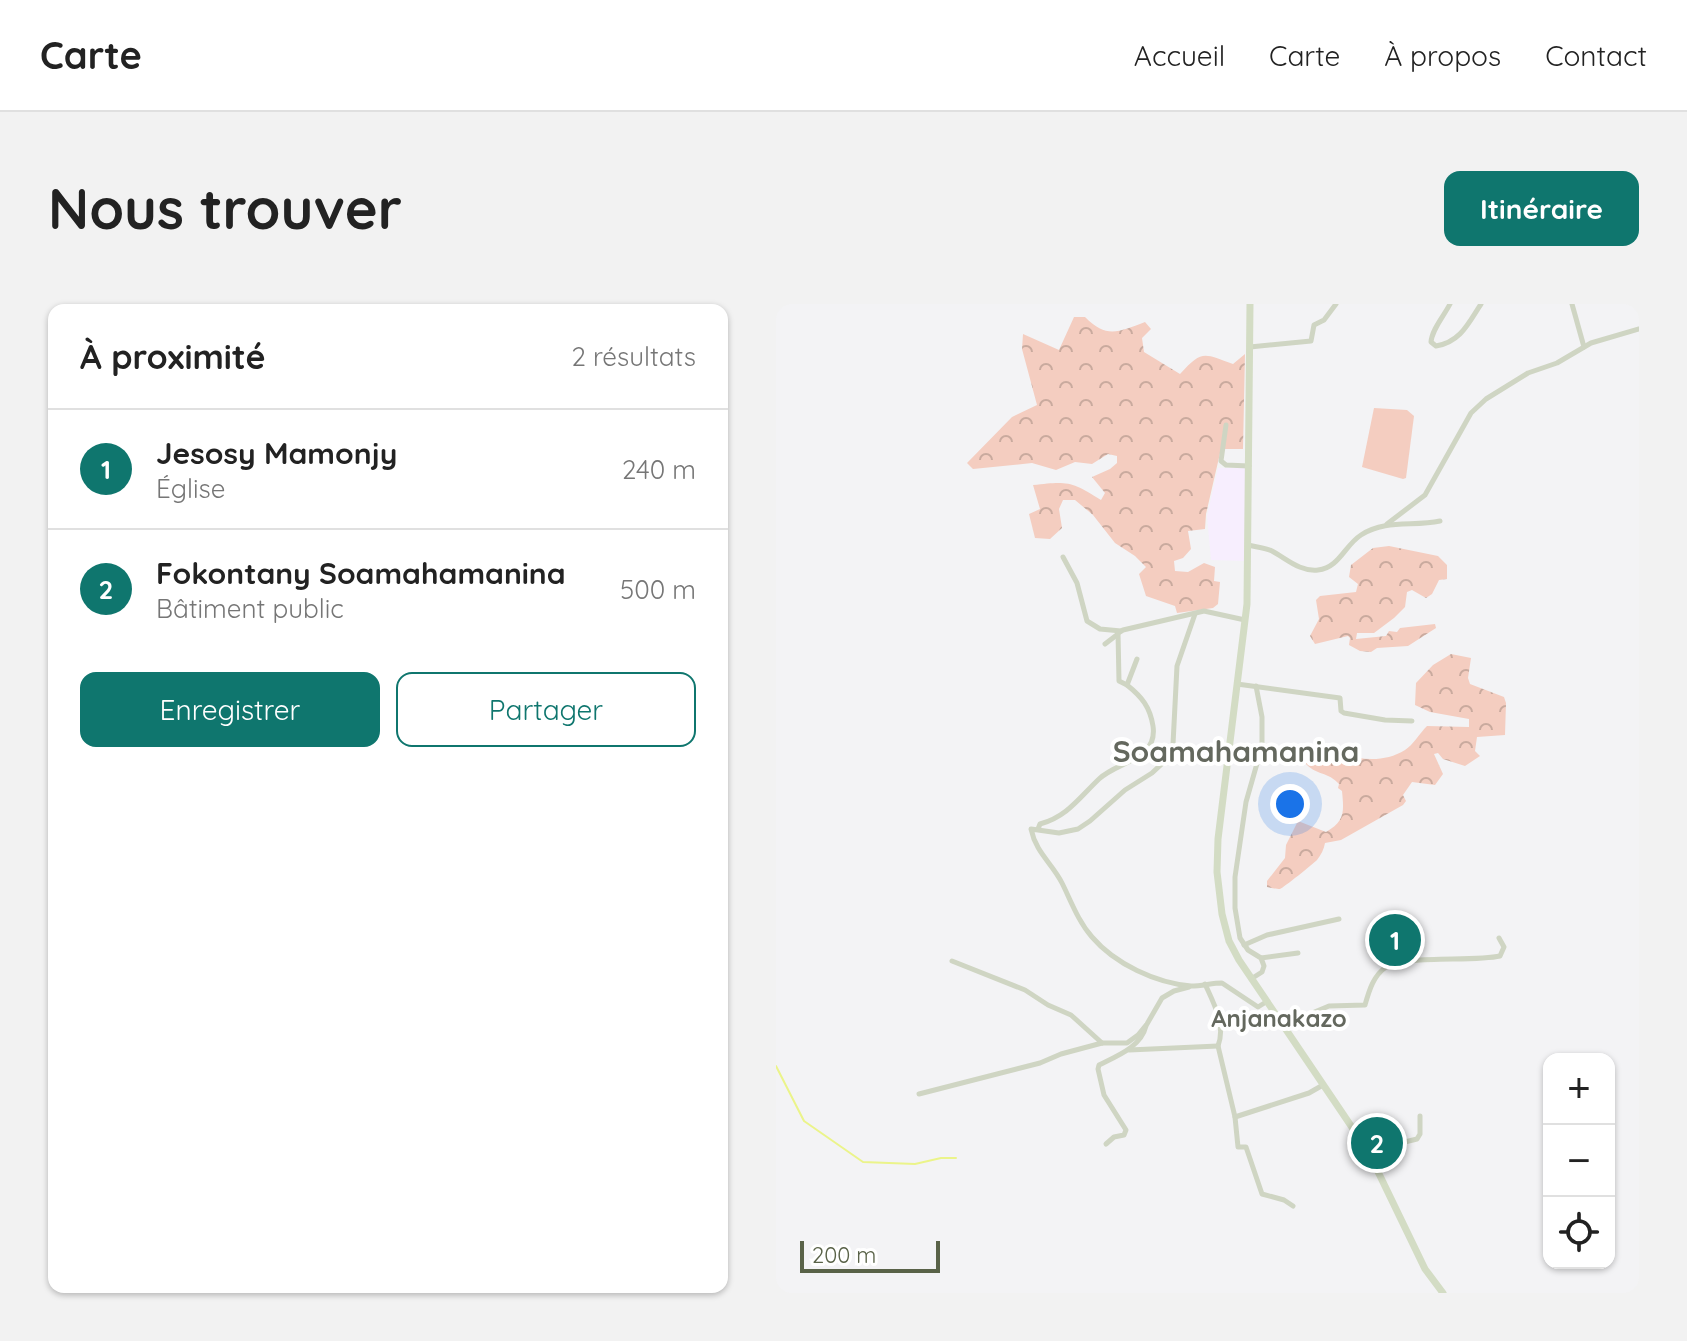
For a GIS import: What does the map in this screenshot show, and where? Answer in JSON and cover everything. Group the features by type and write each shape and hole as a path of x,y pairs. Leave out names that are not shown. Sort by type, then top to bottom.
{"main road":[{"path":"1250,304 1245,620 1218,839 1219,895 1229,941 1250,979 1368,1151 1425,1269 1443,1293"}],"street":[{"path":"1250,347 1311,341 1314,325 1324,320 1336,304"},
{"path":"1450,304 1432,334 1431,342 1436,346 1446,345 1460,335 1481,304"},
{"path":"1572,304 1584,347"},
{"path":"1248,545 1270,550 1308,570 1321,570 1333,564 1356,538 1387,524 1425,495 1471,413 1486,399 1528,373 1557,363 1584,347 1639,329"},
{"path":"1226,425 1221,461 1226,465 1249,466"},
{"path":"1387,524 1440,521"},
{"path":"1063,557 1077,583 1087,621 1100,629 1120,632 1204,611 1245,620"},
{"path":"1192,986 1131,967 1092,937 1075,913 1057,874 1039,854 1031,829 1059,833 1078,829 1167,759 1173,744 1177,666 1195,614"},
{"path":"1105,644 1120,632"},
{"path":"1038,829 1040,824 1052,821 1071,809 1110,770 1141,756 1150,748 1154,733 1148,706 1119,681 1120,632"},
{"path":"1127,685 1137,659"},
{"path":"1237,684 1340,698 1344,713 1412,721"},
{"path":"1250,979 1262,972 1264,966 1261,958 1244,945 1237,925 1235,877 1246,802 1262,746 1262,717 1256,686"},
{"path":"1244,945 1267,935 1339,919"},
{"path":"1276,1018 1292,1014 1305,1016 1329,1006 1365,1005 1375,978 1386,967 1423,961 1479,960 1500,956 1504,947 1499,938"},
{"path":"1261,958 1298,953"},
{"path":"952,961 1025,990 1079,1020 1102,1043"},
{"path":"919,1094 1040,1063 1102,1043 1127,1043 1147,1024 1162,998 1192,986 1222,983 1258,1007 1266,1002"},
{"path":"1205,984 1217,1011 1221,1035 1218,1046 1235,1117 1238,1147 1246,1147 1262,1194 1293,1206"},
{"path":"1106,1144 1114,1137 1124,1135 1126,1130 1104,1095 1099,1065 1128,1050 1145,1033 1147,1024"},
{"path":"1128,1050 1218,1046"},
{"path":"1235,1117 1309,1093 1323,1085"},
{"path":"1368,1151 1417,1139 1420,1116"}],"shaded area":[{"path":"1218,468 1247,468 1244,561 1211,560 1207,516"}],"green space":[{"path":"1074,317 1085,317 1100,328 1113,332 1145,322 1151,329 1142,338 1144,352 1180,374 1199,357 1209,356 1233,364 1245,354 1243,449 1221,449 1205,529 1188,531 1191,549 1183,558 1174,561 1175,571 1188,572 1204,563 1215,567 1214,581 1220,582 1218,604 1213,608 1177,613 1175,606 1146,596 1139,574 1146,567 1115,543 1093,515 1075,500 1063,500 1059,509 1062,528 1050,539 1035,538 1029,514 1040,509 1033,485 1069,484 1101,500 1105,493 1092,477 1110,469 1117,463 1117,456 1108,454 1092,464 1075,462 1056,470 1032,463 973,469 967,463 1012,417 1037,405 1022,349 1023,334 1059,350"},
{"path":"1374,408 1407,410 1414,416 1406,478 1362,467"},
{"path":"1389,546 1438,556 1447,565 1447,579 1439,580 1432,594 1426,598 1412,590 1407,592 1405,607 1394,618 1374,633 1357,633 1356,639 1386,636 1389,631 1397,632 1400,628 1435,624 1436,628 1408,646 1377,648 1371,652 1349,645 1348,636 1315,644 1310,636 1319,619 1316,600 1320,596 1356,592 1358,584 1349,577 1351,565 1373,548"},
{"path":"1451,654 1471,658 1470,684 1504,697 1505,735 1477,737 1475,751 1480,756 1465,766 1434,754 1443,774 1435,785 1412,782 1403,795 1406,801 1403,805 1341,840 1325,843 1317,860 1282,888 1267,887 1267,881 1285,858 1286,845 1298,821 1326,832 1337,824 1342,815 1339,784 1305,763 1308,749 1318,744 1349,756 1384,758 1405,750 1427,726 1469,727 1469,719 1430,712 1415,705 1416,683 1433,665"}],"waterway":[{"path":"776,1066 804,1121 863,1162 915,1164 956,1158"}],"place":[{"name":"Jesosy Mamonjy","path":"1395,940"},
{"name":"Fokontany Soamahamanina","path":"1377,1143"}],"district":[{"name":"Soamahamanina","path":"1236,752"},
{"name":"Anjanakazo","path":"1279,1019"}]}
